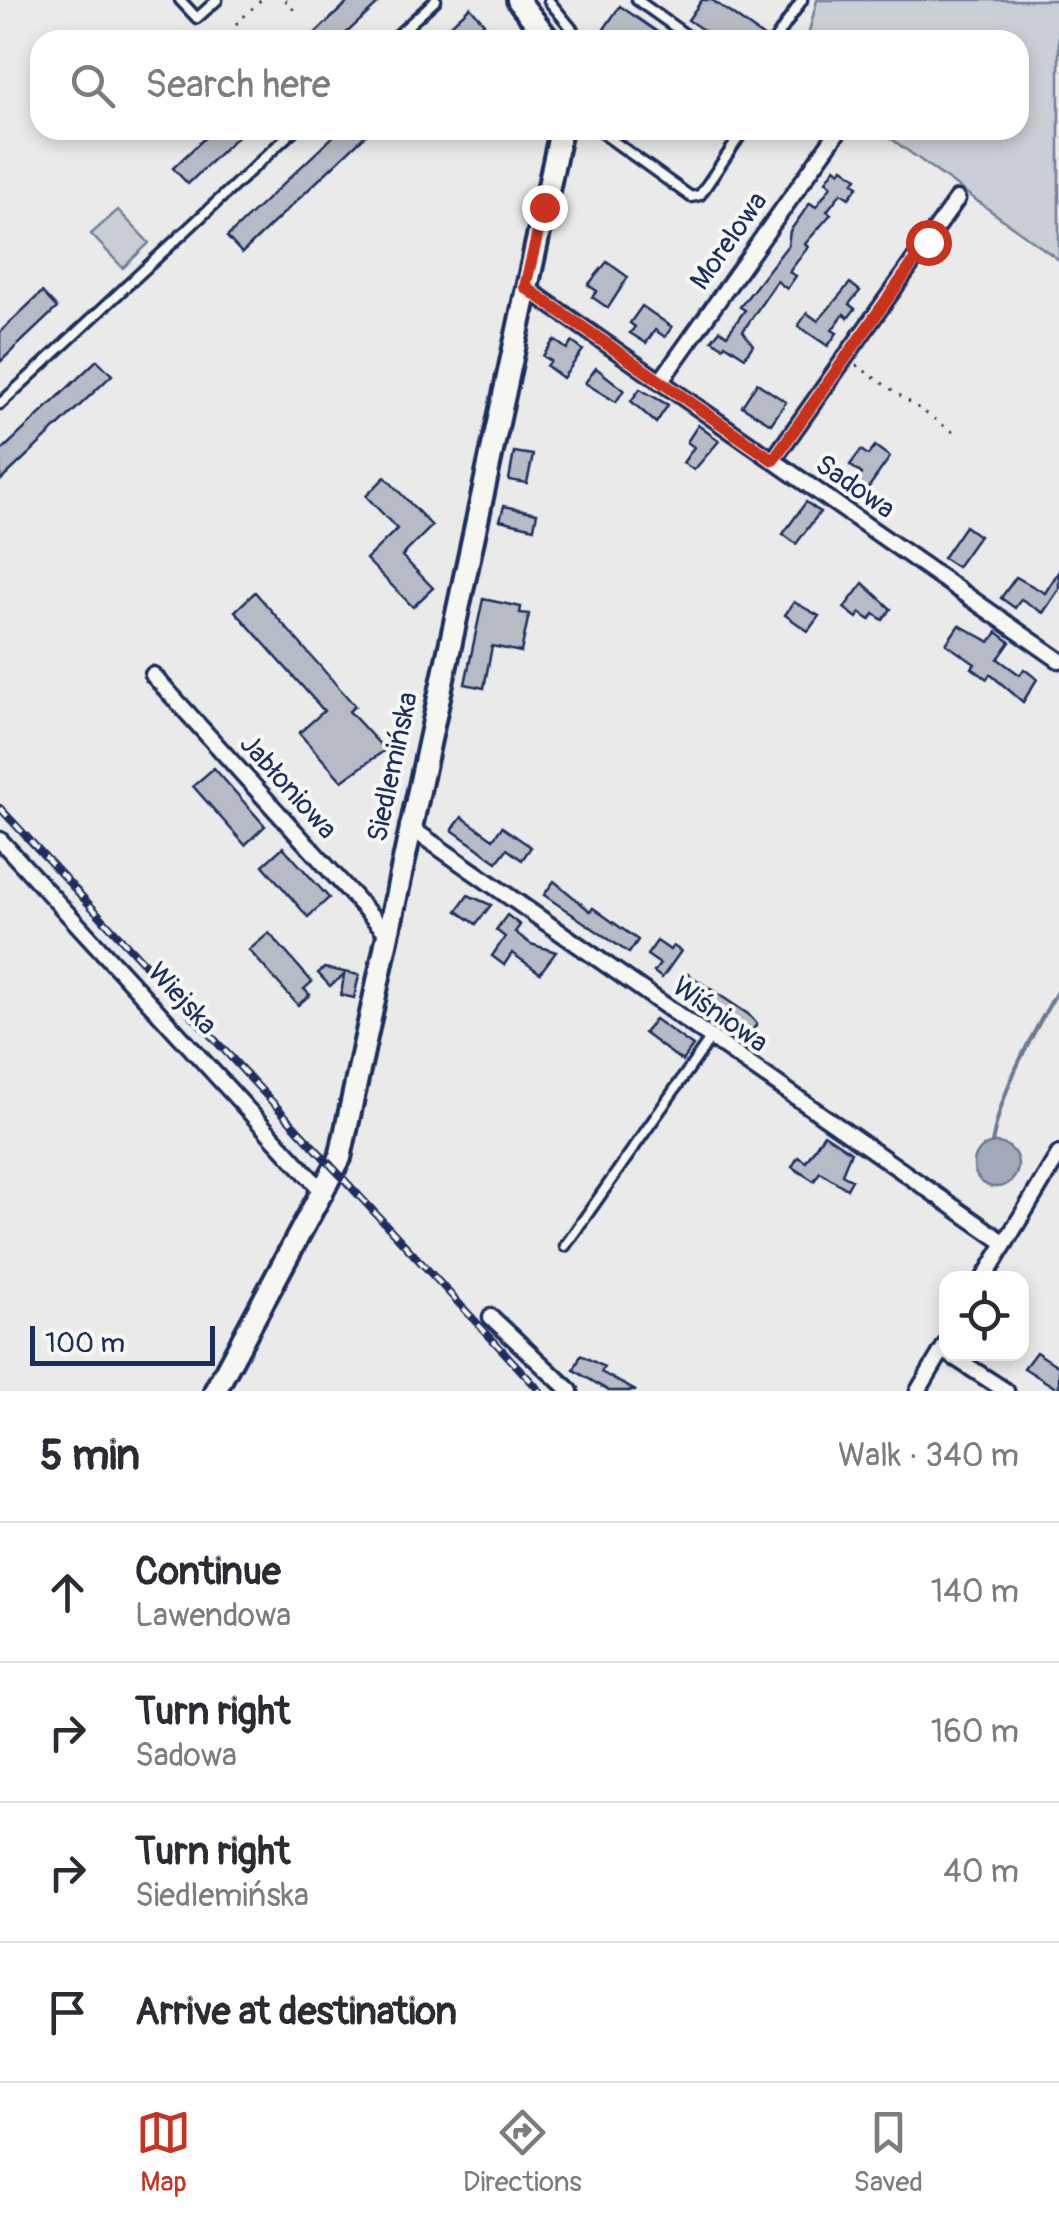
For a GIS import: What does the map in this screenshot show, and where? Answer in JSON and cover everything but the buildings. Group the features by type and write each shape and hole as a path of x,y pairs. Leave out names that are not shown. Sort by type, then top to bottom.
{"street":[{"path":"524,8 540,30"},
{"name":"Siedlemińska","path":"215,1391 325,1194 340,1158 408,826 559,140"},
{"name":"Morelowa","path":"660,382 832,140"},
{"path":"773,460 958,199"},
{"name":"Sadowa","path":"525,287 1059,660"},
{"name":"Jabłoniowa","path":"153,675 386,932"},
{"name":"Wiśniowa","path":"408,826 1005,1243"},
{"name":"Wiejska","path":"0,840 325,1194"},
{"path":"988,1271 1059,1154"},
{"path":"490,1318 570,1391"},
{"path":"918,1391 939,1360"},
{"path":"962,1361 1006,1391"}],"lane":[{"path":"180,0 197,18 217,0"},
{"path":"403,30 436,0"},
{"path":"637,0 679,30"},
{"path":"782,30 802,0"},
{"path":"524,8 549,1 573,30"},
{"path":"0,404 283,140"},
{"path":"612,140 691,197 700,195 737,140"},
{"path":"566,1246 710,1039"}],"path":[{"path":"236,24 261,0"},
{"path":"285,0 294,10"},
{"path":"848,359 953,432"}],"shaded area":[{"path":"817,0 1059,0 1059,260 893,140 1029,140 1029,30 810,30"},
{"path":"118,210 149,243 123,268 91,234"}],"water":[{"path":"996,1143 1012,1149 1018,1165 1012,1181 996,1187 980,1181 974,1165 980,1149"}],"waterway":[{"path":"992,1143 1010,1082 1059,988"}],"railway":[{"path":"0,808 540,1391"}],"route":[{"path":"544,207 525,287 773,460 928,242"}]}
